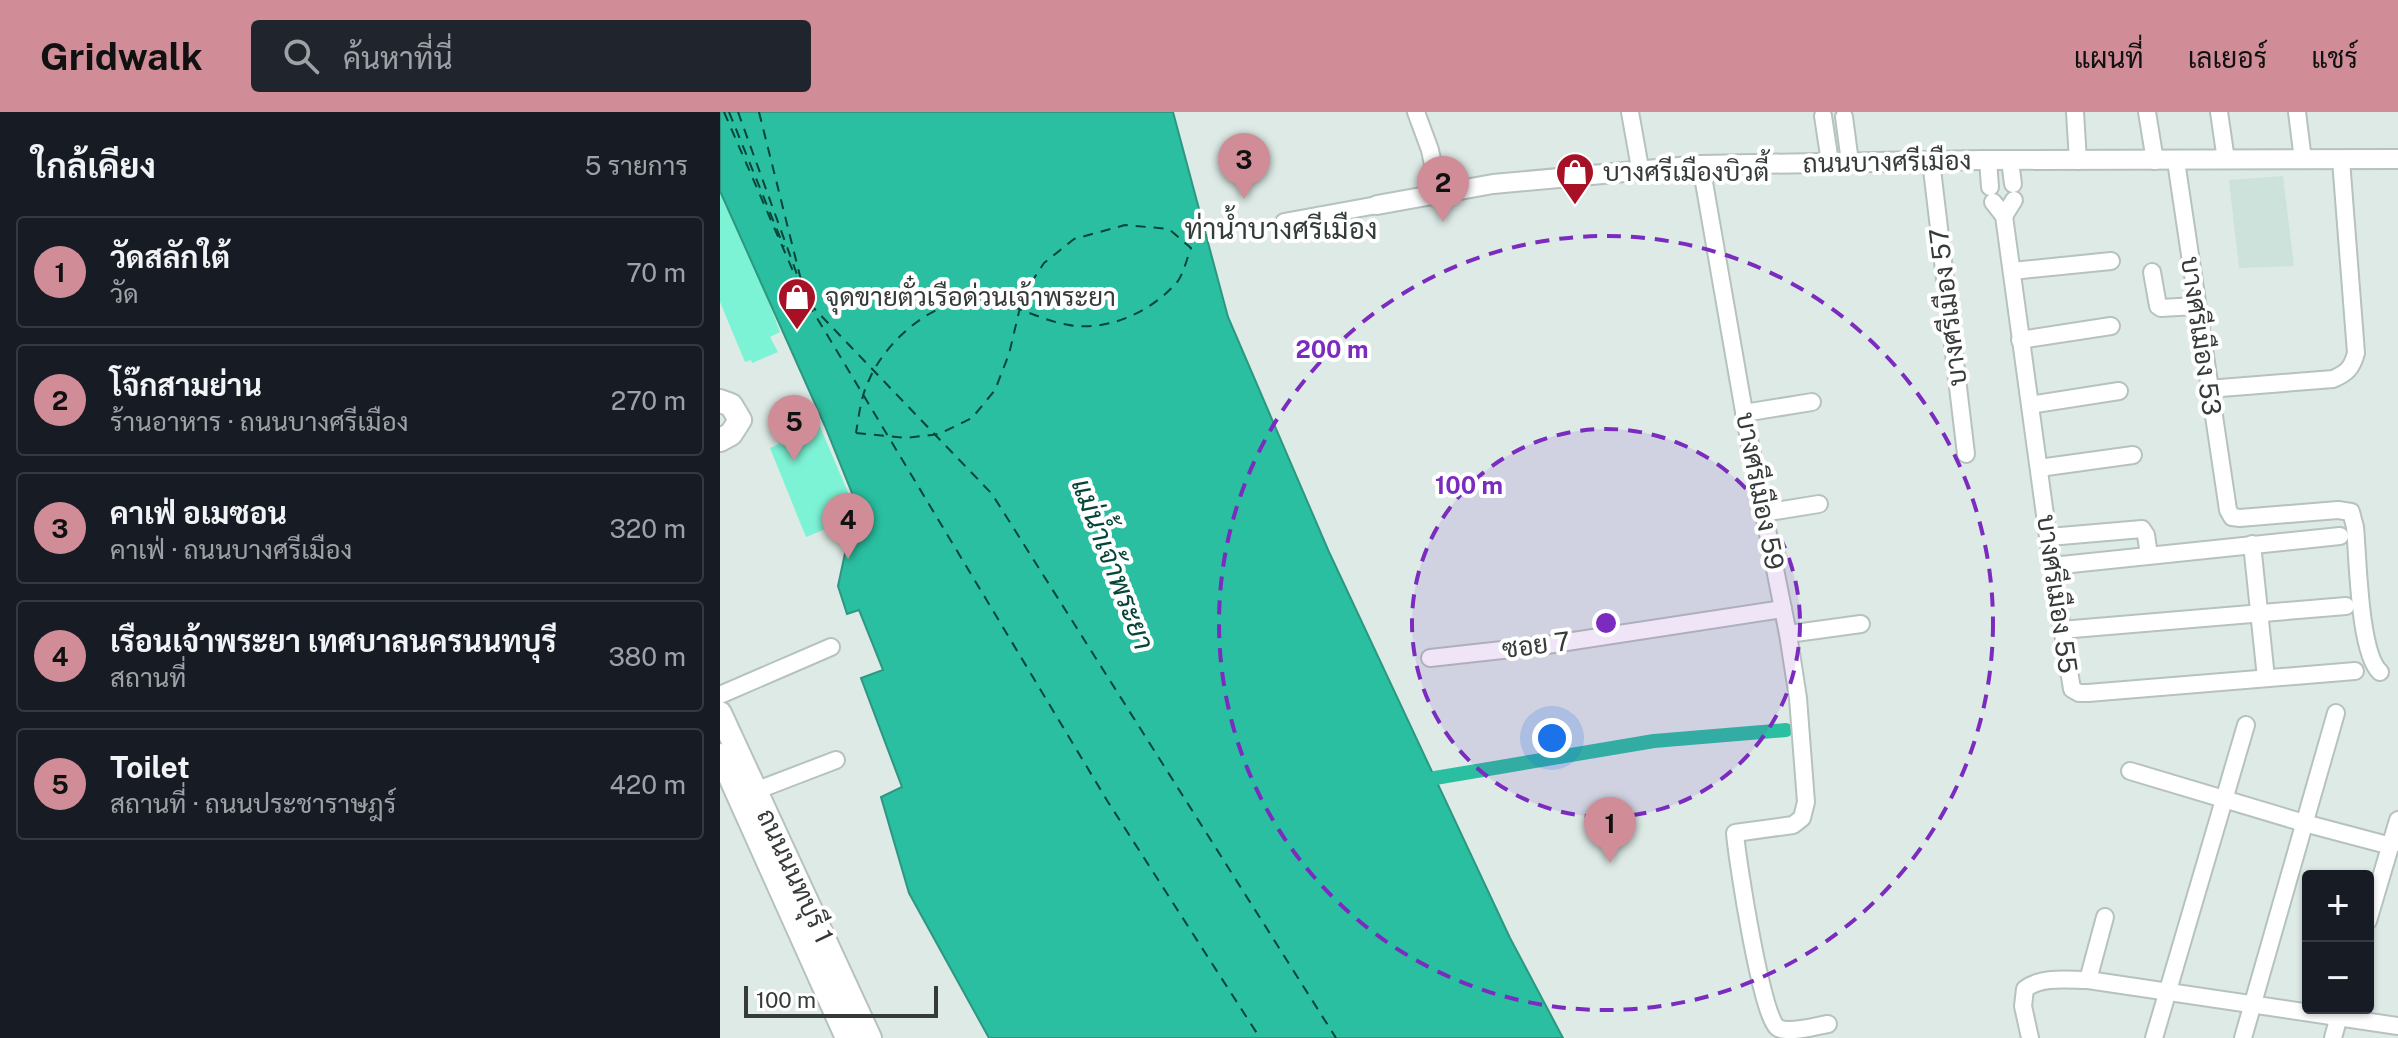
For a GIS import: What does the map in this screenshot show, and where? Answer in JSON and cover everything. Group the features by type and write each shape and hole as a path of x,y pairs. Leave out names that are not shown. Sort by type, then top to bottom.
{"main road":[{"path":"720,401 731,405 740,420 731,434 720,440"},
{"name":"ถนนนนทบุรี 1","path":"720,713 870,1038"},
{"name":"ถนนนนทบุรี 1","path":"720,755 847,1038"}],"street":[{"path":"1416,112 1430,150 1439,193"},
{"path":"1630,112 1640,168"},
{"path":"2075,112 2078,161"},
{"path":"2147,112 2155,161"},
{"path":"2219,112 2226,160"},
{"path":"2297,112 2303,160"},
{"path":"1823,116 1830,162"},
{"path":"1844,117 1850,162"},
{"name":"ถนนบางศรีเมือง","path":"1284,222 1493,184 1640,168 1988,160 2398,159"},
{"name":"บางศรีเมือง 55","path":"1988,160 1992,194 2004,216 2061,630 2072,689 2079,693 2355,671"},
{"path":"2208,389 2333,379 2353,366 2356,353 2341,160"},
{"name":"บางศรีเมือง 57","path":"1931,161 1966,454"},
{"path":"2004,216 2013,192 2010,161"},
{"name":"บางศรีเมือง 53","path":"2176,161 2228,510 2232,517 2240,518 2338,510 2351,512 2367,646 2373,666 2380,672"},
{"name":"บางศรีเมือง 59","path":"1701,165 1744,413 1788,634 1803,745 1806,802 1802,818 1793,825 1735,833 1736,852 1754,949 1774,1025 1788,1030 1828,1024"},
{"path":"2012,271 2111,261"},
{"path":"2152,272 2158,306 2196,306"},
{"path":"2020,340 2111,326"},
{"path":"2030,405 2119,391"},
{"path":"1744,413 1812,402"},
{"path":"2039,468 2133,455"},
{"path":"1763,513 1819,504"},
{"path":"2049,537 2142,529 2149,555"},
{"path":"2052,566 2340,536"},
{"path":"2252,544 2266,678"},
{"path":"2061,630 2346,606"},
{"name":"ซอย 7","path":"1430,658 1547,645 1783,609"},
{"path":"1788,634 1861,624"},
{"path":"720,695 831,647"},
{"path":"2243,1038 2336,713"},
{"path":"2154,1038 2246,725"},
{"path":"755,791 836,760"},
{"path":"2130,771 2391,846"},
{"path":"2374,901 2398,820"},
{"path":"2088,980 2105,917"},
{"path":"2030,1038 2023,1006 2025,989 2045,981 2088,980 2253,1005 2302,1009"},
{"path":"2333,1038 2339,1014"},
{"path":"2348,1014 2398,1026"}],"shaded area":[{"path":"2283,176 2294,266 2239,268 2229,180"},
{"path":"720,191 754,263 780,332 770,337 778,352 752,363 751,360 745,362 720,302"},
{"path":"810,403 858,516 806,537 770,448 779,444 769,420"}],"water":[{"name":"แม่น้ำเจ้าพระยา","path":"720,112 1173,112 1228,317 1329,552 1510,938 1563,1038 989,1038 909,893 881,797 902,787 861,678 883,670 859,610 847,614 838,586 850,530 864,523 825,426 720,191"}],"waterway":[{"path":"1435,778 1654,741 1786,730"}],"ferry route":[{"path":"724,112 803,294"},
{"path":"729,112 784,247"},
{"path":"738,112 799,280"},
{"path":"759,112 806,300 992,494 1336,1038"},
{"path":"856,433 864,392 878,364 904,333 937,310 975,299 994,301 1004,304 1013,307 1022,310 1050,320 1069,325 1114,322 1143,310 1168,292 1178,281 1191,248 1169,229 1125,225 1074,239 1044,263 1023,295 1009,354 995,390 972,418 939,434 906,438 856,433"},
{"path":"808,303 1108,802 1260,1038"}],"place":[{"name":"คาเฟ่ อเมซอน","path":"1244,199"},
{"name":"บางศรีเมืองบิวตี้","path":"1575,206"},
{"name":"โจ๊กสามย่าน","path":"1443,222"},
{"name":"จุดขายตั๋วเรือด่วนเจ้าพระยา","path":"797,331"},
{"name":"Toilet","path":"794,461"},
{"name":"เรือนเจ้าพระยา เทศบาลนครนนทบุรี","path":"848,559"},
{"name":"วัดสลักใต้","path":"1610,863"}],"district":[{"name":"ท่าน้ำบางศรีเมือง","path":"1281,229"}]}
